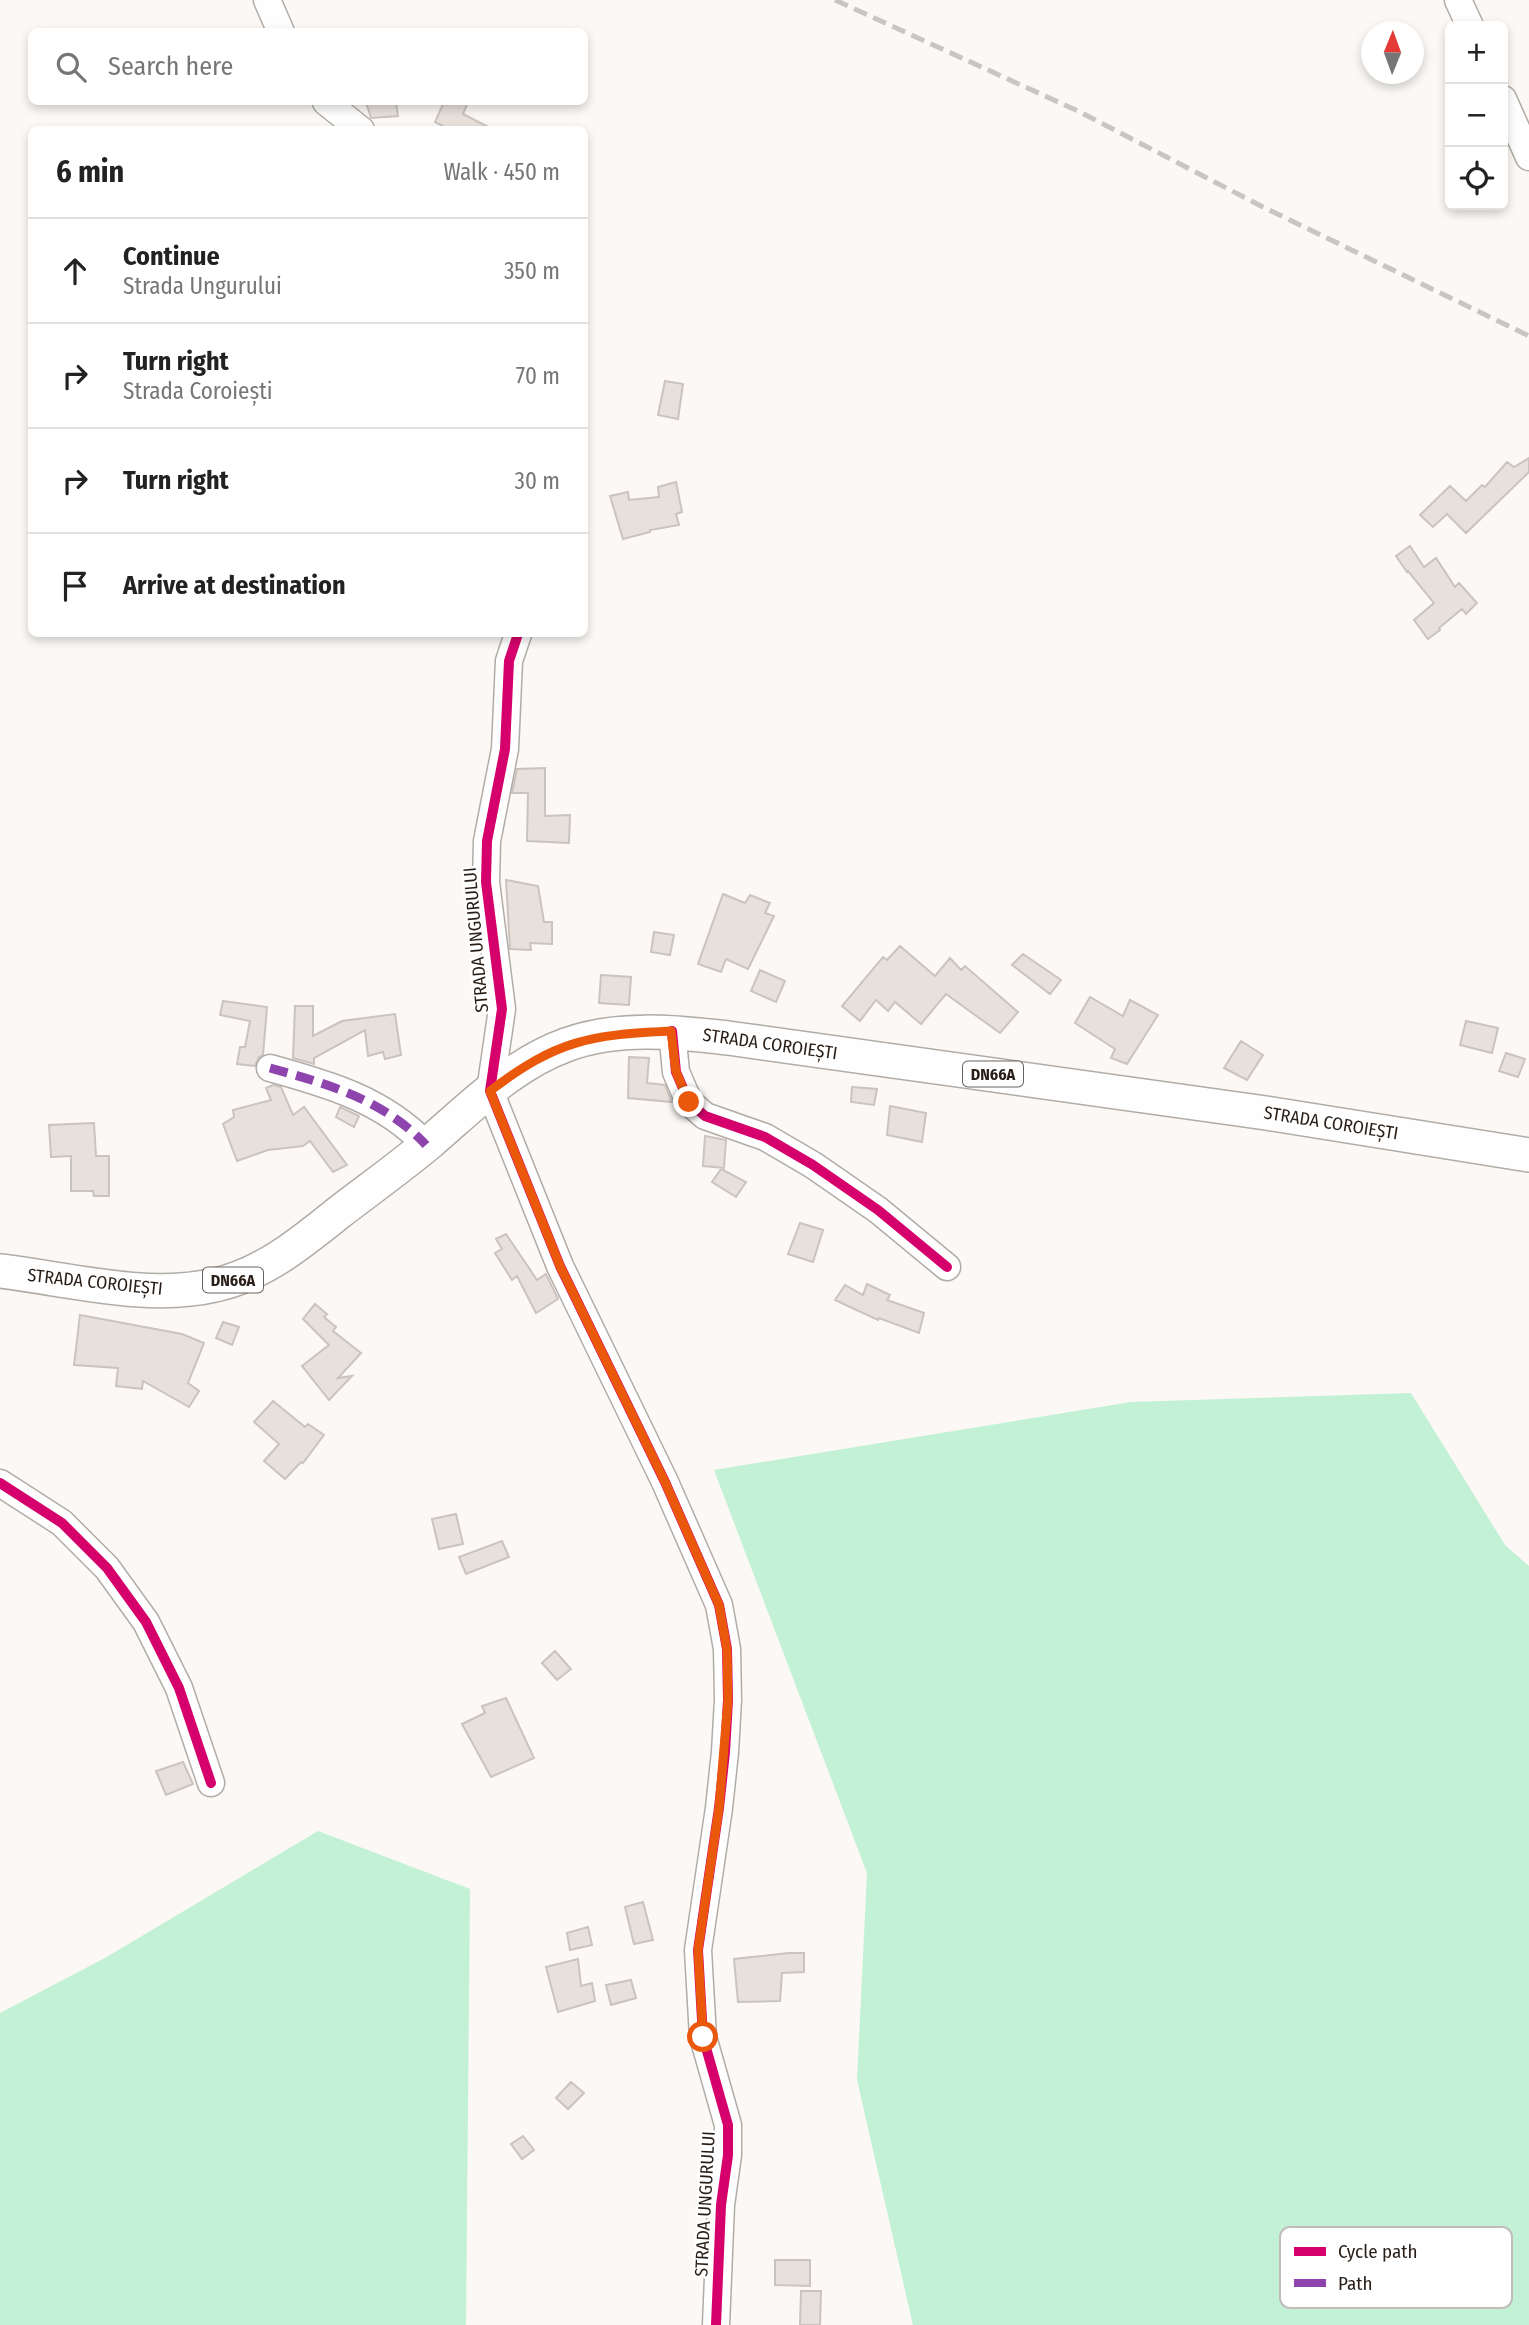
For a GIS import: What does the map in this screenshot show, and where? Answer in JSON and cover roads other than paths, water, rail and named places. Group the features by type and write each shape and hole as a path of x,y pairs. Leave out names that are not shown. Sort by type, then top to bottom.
{"main road":[{"name":"STRADA COROIEȘTI","path":"0,1271 154,1290 194,1289 228,1282 256,1271 297,1246 520,1068 567,1044 623,1033 671,1031 1266,1113 1529,1155"}],"street":[{"path":"267,0 279,28"},
{"path":"1458,0 1468,21"},
{"path":"330,105 356,126"},
{"path":"1508,110 1529,157"},
{"name":"STRADA UNGURULUI","path":"517,637 509,661 505,749 487,841 486,882 502,1009 482,1098 560,1266 660,1470 719,1605 727,1650 728,1700 719,1808 698,1950 703,2037 728,2126 721,2205 716,2325"},
{"path":"671,1031 676,1072 689,1102 705,1116 765,1137 813,1165 878,1210 947,1267"},
{"path":"270,1068 327,1084 376,1105 402,1121 426,1145"},
{"path":"0,1483 62,1523 107,1568 146,1622 179,1688 211,1783"}],"railway":[{"path":"835,0 1080,112 1261,206 1529,336"}]}
